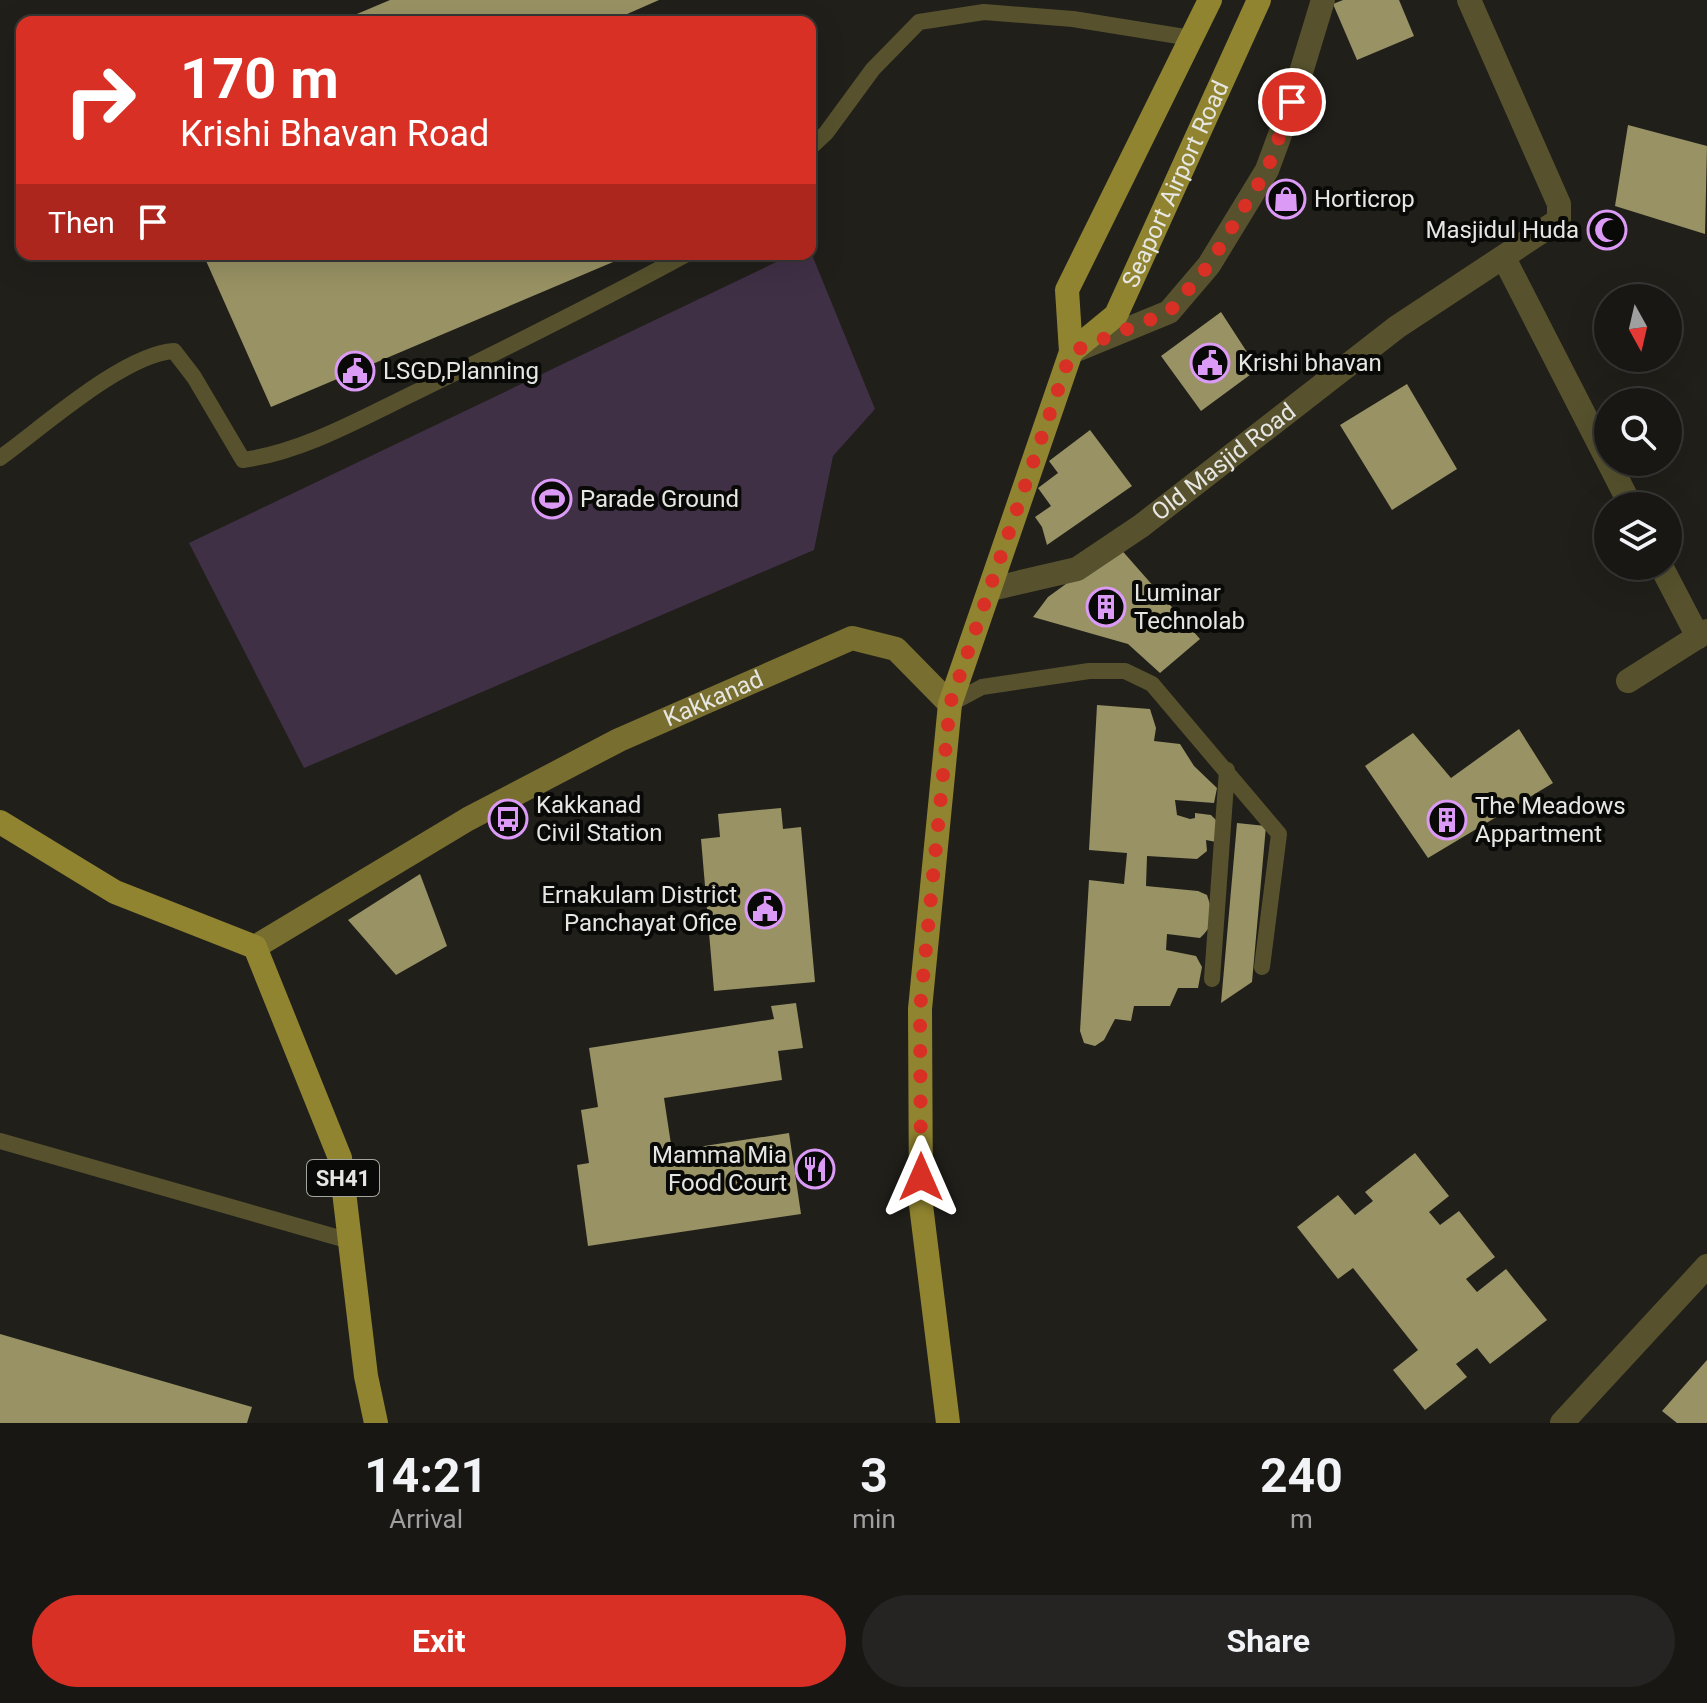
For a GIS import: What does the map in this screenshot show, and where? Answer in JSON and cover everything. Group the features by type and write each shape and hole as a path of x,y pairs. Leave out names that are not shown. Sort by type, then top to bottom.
{"main road":[{"name":"Seaport Airport Road","path":"948,1423 921,1205 920,1009 950,704 1071,352 1067,290 1210,0"},
{"name":"Seaport Airport Road","path":"1071,352 1116,315 1261,1"},
{"name":"Kakkanad","path":"255,947 468,819 619,740 852,638 896,649 950,704"},
{"path":"0,822 115,892 255,947"},
{"name":"SH41","path":"255,947 340,1158 376,1423"}],"street":[{"path":"1071,352 1169,312 1209,265 1267,170 1292,102 1323,0"},
{"name":"Old Masjid Road","path":"991,589 1077,569 1141,526 1397,327 1559,220 1559,204 1469,0"},
{"path":"1504,258 1624,492"},
{"path":"1628,681 1702,634 1669,580"},
{"path":"1562,1423 1707,1266"}],"lane":[{"path":"816,142 873,69 919,22 984,12 1073,19 1191,38"},
{"path":"0,458 128,366 152,352 174,351 194,377 243,460 272,456 370,414 568,319 676,260"},
{"path":"950,704 982,687 1089,671 1125,671 1152,684 1279,834 1262,967"},
{"path":"1212,979 1227,770"},
{"path":"0,1141 350,1241"}],"shaded area":[{"name":"Parade Ground","path":"780,260 814,260 875,409 833,456 814,550 304,768 189,543"}],"building":[{"path":"390,0 659,0 623,16 352,16"},
{"path":"1343,0 1399,0 1414,36 1357,60 1333,4"},
{"path":"1628,125 1707,146 1705,234 1615,206"},
{"path":"206,260 618,260 271,407"},
{"name":"Krishi bhavan","path":"1221,312 1258,369 1201,411 1161,356"},
{"path":"1407,384 1457,469 1392,510 1340,425"},
{"path":"1090,430 1132,486 1047,545 1042,527 1035,517 1051,506 1038,488 1058,473 1049,461"},
{"name":"Luminar Technolab","path":"1118,546 1200,639 1160,673 1128,644 1033,617 1048,597"},
{"path":"1097,705 1150,709 1156,728 1154,741 1180,744 1194,766 1217,788 1214,803 1175,800 1177,815 1190,819 1195,818 1195,813 1211,815 1217,821 1221,843 1206,840 1207,851 1197,859 1147,856 1146,886 1198,891 1207,895 1215,920 1200,938 1167,934 1166,950 1196,956 1202,967 1198,988 1178,988 1170,1006 1134,1006 1131,1021 1115,1019 1104,1040 1095,1046 1084,1043 1080,1031 1089,880 1124,884 1127,853 1089,850"},
{"name":"The Meadows Appartment","path":"1519,729 1553,783 1428,858 1365,766 1413,733 1451,778"},
{"path":"781,808 783,829 801,827 815,982 714,991 701,839 720,837 718,814"},
{"path":"1237,823 1266,826 1252,982 1221,1003"},
{"path":"420,874 447,946 396,975 348,920"},
{"path":"796,1003 803,1048 778,1051 782,1080 664,1098 672,1151 789,1133 801,1214 588,1246 577,1165 589,1163 581,1110 598,1107 589,1048 774,1019 771,1006"},
{"path":"1415,1153 1449,1196 1429,1212 1440,1225 1459,1211 1495,1257 1466,1279 1477,1292 1506,1269 1547,1320 1490,1364 1477,1348 1456,1364 1467,1377 1425,1410 1393,1370 1418,1350 1353,1268 1338,1279 1297,1227 1338,1195 1355,1215 1373,1201 1365,1192"},
{"path":"0,1334 252,1407 247,1423 0,1423"},
{"path":"1707,1360 1707,1423 1677,1423 1662,1411"}],"place":[{"name":"Horticrop","path":"1286,199"},
{"name":"Masjidul Huda","path":"1607,230"},
{"name":"Krishi bhavan","path":"1210,363"},
{"name":"LSGD,Planning","path":"355,371"},
{"name":"Parade Ground","path":"552,499"},
{"name":"Luminar Technolab","path":"1106,607"},
{"name":"Kakkanad Civil Station","path":"508,819"},
{"name":"The Meadows Appartment","path":"1447,820"},
{"name":"Ernakulam District Panchayat Ofice","path":"765,909"},
{"name":"Mamma Mia Food Court","path":"815,1169"}],"route":[{"path":"921,1177 920,1009 950,704 1071,352 1169,312 1209,265 1267,170 1292,102"}]}
